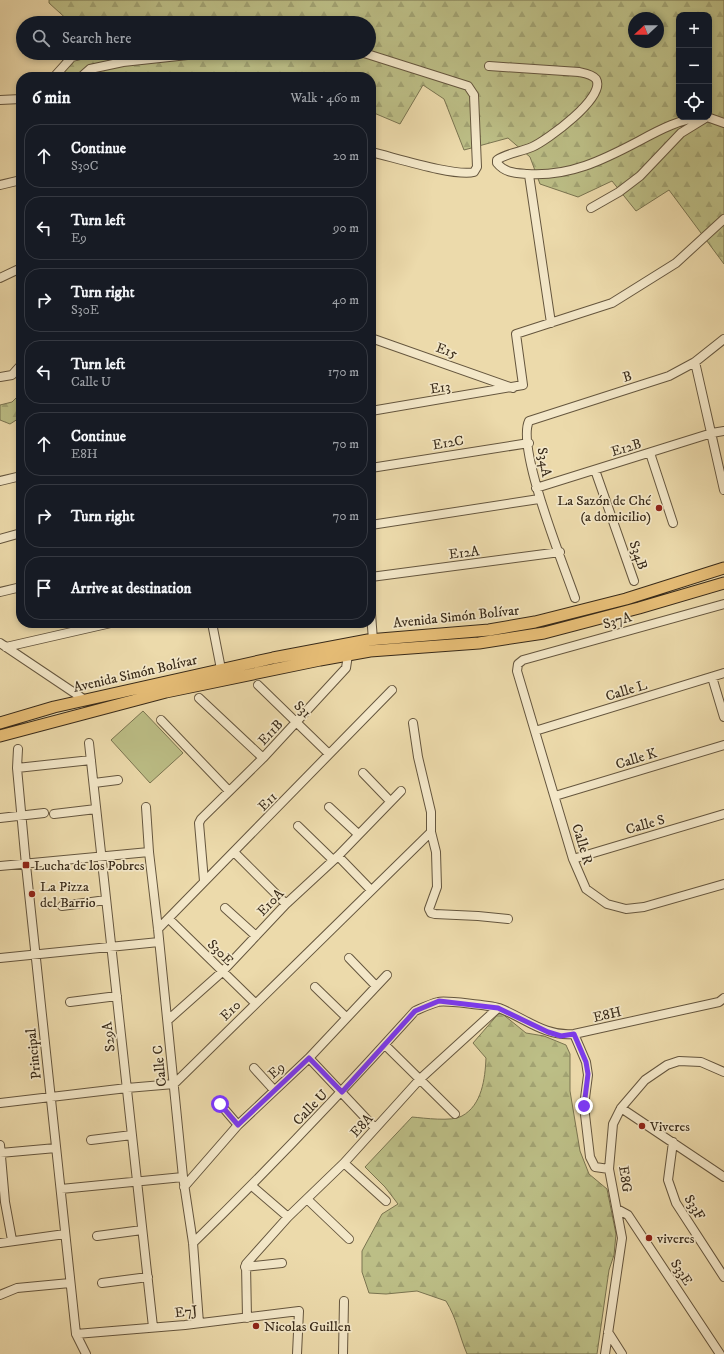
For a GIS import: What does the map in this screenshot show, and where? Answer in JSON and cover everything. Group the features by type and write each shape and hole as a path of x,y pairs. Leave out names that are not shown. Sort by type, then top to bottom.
{"highway":[{"name":"Avenida Simón Bolívar","path":"0,723 54,706 220,669 373,640 489,630 535,622 626,599 724,568"},
{"name":"Avenida Simón Bolívar","path":"0,736 166,692 348,655 377,650 437,647 544,633 639,608 724,583"}],"street":[{"path":"376,57 468,86 472,90 474,95 477,166 474,172 468,174 432,168 376,153"},
{"path":"58,72 69,60"},
{"path":"87,72 90,69 144,60"},
{"path":"489,66 579,72 593,75 597,86 592,97 575,117 553,135 532,147 497,160 497,163 505,171 546,176 568,172 613,154 657,131 685,120"},
{"path":"0,100 16,99"},
{"path":"712,119 724,123"},
{"path":"591,208 619,192 640,176 681,133 701,120"},
{"path":"529,174 551,323"},
{"path":"0,185 16,181"},
{"path":"513,388 523,385 516,334 612,303 676,263 724,219"},
{"path":"0,278 16,270"},
{"name":"B","path":"529,421 670,376 696,362 724,339"},
{"name":"E15","path":"376,340 513,388"},
{"path":"696,362 724,490"},
{"path":"0,377 12,375 16,371"},
{"name":"E13","path":"376,410 513,388"},
{"name":"S34A","path":"529,421 527,425 536,488 560,552 575,598"},
{"name":"E12B","path":"536,488 712,433 724,431"},
{"name":"E12C","path":"376,467 529,443"},
{"path":"650,453 673,523"},
{"name":"S34B","path":"595,470 634,581"},
{"path":"0,481 16,477"},
{"path":"376,524 539,499"},
{"path":"0,538 16,534"},
{"name":"E12A","path":"376,576 560,552"},
{"path":"0,592 16,588"},
{"name":"S37A","path":"518,664 523,660 724,604"},
{"path":"3,645 86,628"},
{"path":"213,628 220,669"},
{"path":"372,628 373,640"},
{"path":"3,645 85,700"},
{"name":"E11B","path":"204,881 199,823 201,819 263,758 346,668 348,655"},
{"name":"Calle R","path":"518,664 517,671 573,859 586,888 607,904 626,909 644,907 724,883"},
{"name":"Calle L","path":"535,731 724,673"},
{"path":"712,677 724,716"},
{"name":"S31","path":"258,685 297,721 329,754"},
{"name":"E11","path":"158,929 392,690"},
{"path":"199,698 263,758"},
{"path":"161,720 229,791"},
{"path":"413,723 418,757 431,812 431,832 436,852 436,887 429,909 431,913 508,920"},
{"name":"S29A","path":"89,743 153,1327"},
{"name":"Calle K","path":"555,796 724,745"},
{"name":"Principal","path":"18,748 17,768 21,816 70,1283 76,1334 86,1354"},
{"path":"17,768 91,760"},
{"path":"363,773 390,801"},
{"path":"94,783 118,780"},
{"name":"E10A","path":"168,1020 222,972 286,904 335,858 401,791"},
{"name":"Calle C","path":"146,807 148,852 168,1020 184,1187 193,1243 199,1323"},
{"path":"329,807 358,834"},
{"path":"54,814 96,809"},
{"path":"0,818 44,813"},
{"name":"Calle S","path":"573,859 724,814"},
{"path":"298,826 371,890"},
{"name":"E10","path":"174,1084 431,832"},
{"path":"0,866 26,865 148,852"},
{"path":"234,852 286,904"},
{"path":"62,906 106,900"},
{"path":"226,908 256,936"},
{"name":"S30E","path":"169,919 255,1003"},
{"path":"0,958 159,942"},
{"path":"349,958 376,986"},
{"name":"E9","path":"184,1187 238,1125 309,1058 387,975"},
{"path":"315,987 346,1017"},
{"path":"70,1002 117,996"},
{"path":"722,1000 724,1010"},
{"name":"E8H","path":"498,1008 548,1032 561,1036 722,1000"},
{"name":"Calle U","path":"193,1243 252,1186 342,1092 415,1011 426,1005 439,1001 498,1008"},
{"name":"E8A","path":"246,1266 288,1217 344,1163 420,1079 498,1008"},
{"path":"574,1034 586,1062 588,1074 584,1106 590,1157 595,1167 609,1169"},
{"path":"385,1045 455,1114"},
{"path":"309,1058 375,1128"},
{"name":"E8G","path":"605,1354 622,1238 609,1169 613,1124 621,1108 645,1080 667,1065 679,1061 696,1062 711,1065 724,1072"},
{"path":"254,1068 274,1090"},
{"path":"0,1103 174,1084"},
{"path":"220,1104 238,1125"},
{"path":"621,1108 724,1177"},
{"path":"91,1140 132,1135"},
{"name":"S33F","path":"673,1142 668,1180 676,1203 724,1277"},
{"path":"12,1240 3,1203 0,1150 56,1148"},
{"path":"344,1163 386,1201"},
{"path":"61,1189 183,1177"},
{"path":"252,1186 288,1217"},
{"path":"307,1199 349,1239"},
{"name":"S33E","path":"617,1209 628,1215 720,1354"},
{"path":"97,1236 142,1230"},
{"path":"0,1243 12,1240 65,1234"},
{"path":"247,1318 246,1266 282,1263"},
{"path":"102,1283 148,1277"},
{"path":"0,1296 17,1288 70,1283"},
{"path":"342,1354 344,1302"},
{"name":"E7J","path":"76,1334 199,1323 299,1311 297,1354"},
{"path":"608,1332 622,1354"}],"green space":[{"path":"49,0 724,0 724,264 669,190 636,211 612,181 578,197 540,184 530,157 508,138 464,150 444,99 423,85 400,124 376,114 376,72 59,72 63,60 376,60 376,16 63,16 49,3"},
{"path":"16,398 16,420 10,424 0,420 0,405 12,402"},
{"path":"143,711 183,753 150,783 111,740"},
{"path":"500,1012 526,1033 544,1036 566,1045 570,1054 570,1091 580,1151 589,1174 607,1189 616,1234 614,1255 609,1270 597,1354 467,1354 446,1301 417,1291 386,1294 369,1293 362,1272 362,1251 382,1214 398,1204 385,1187 365,1167 412,1117 452,1119 462,1116 469,1111 474,1105 481,1091 485,1074 486,1058 473,1043"}],"place":[{"name":"La Sazón de Ché (a domicilio)","path":"659,508"},
{"name":"Lucha de los Pobres","path":"26,865"},
{"name":"La Pizza del Barrio","path":"32,894"},
{"name":"Viveres","path":"642,1126"},
{"name":"viveres","path":"649,1238"},
{"name":"Nicolas Guillen","path":"256,1326"}],"route":[{"path":"220,1104 238,1125 309,1058 342,1092 415,1011 426,1005 439,1001 498,1008 548,1032 561,1036 574,1034 586,1062 588,1074 584,1106"}]}
